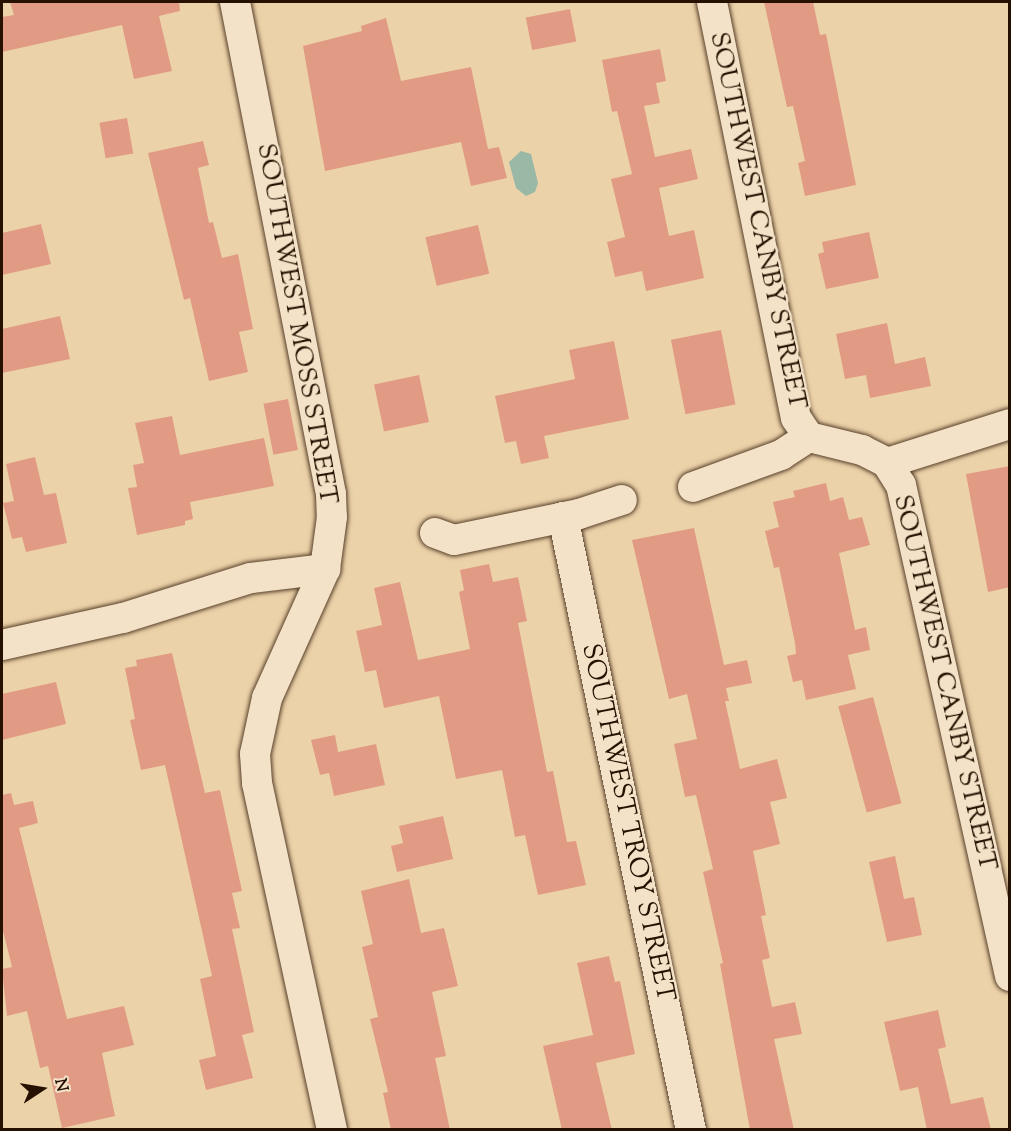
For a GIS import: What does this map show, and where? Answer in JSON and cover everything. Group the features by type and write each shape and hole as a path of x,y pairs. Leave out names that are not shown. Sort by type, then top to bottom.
{"street":[{"name":"SOUTHWEST MOSS STREET","path":"235,2 331,494 331,527 325,569 267,698 255,754 257,783 332,1130"},
{"name":"SOUTHWEST CANBY STREET","path":"712,2 796,418 809,437"},
{"path":"693,487 781,455 809,437 862,450 887,463 1010,424"},
{"name":"SOUTHWEST CANBY STREET","path":"887,463 900,485 1010,976"},
{"path":"435,532 454,540 563,517 622,500"},
{"name":"SOUTHWEST TROY STREET","path":"563,517 691,1130"},
{"path":"2,645 133,615 250,578 325,569"}],"shaded area":[{"path":"521,151 531,154 538,183 535,192 526,196 516,188 509,162"}],"building":[{"path":"10,2 179,2 180,11 159,16 172,71 134,79 122,25 2,52 2,17 14,15"},
{"path":"764,2 813,2 820,35 826,34 856,185 805,196 798,163 805,161 793,106 787,107"},
{"path":"570,9 576,41 532,50 526,18"},
{"path":"386,18 401,81 471,67 488,149 499,147 507,178 471,186 461,142 325,171 303,46 362,31 361,26"},
{"path":"660,49 666,81 656,83 660,103 644,106 655,157 691,149 698,179 659,188 669,236 694,230 704,278 646,291 642,271 615,277 607,242 625,237 611,179 632,174 617,111 612,112 602,60"},
{"path":"127,118 133,153 106,158 99,123"},
{"path":"203,141 209,165 198,168 209,223 213,222 222,258 238,254 253,329 239,332 248,372 209,381 190,298 184,300 148,153"},
{"path":"41,224 51,264 2,275 2,233"},
{"path":"478,225 489,274 437,286 425,237"},
{"path":"869,232 879,278 826,289 818,254 824,252 822,242"},
{"path":"60,316 70,359 2,373 2,329"},
{"path":"887,323 895,364 925,357 931,386 870,398 866,375 845,379 836,334"},
{"path":"721,330 736,405 685,414 671,340"},
{"path":"614,341 629,419 544,436 549,458 521,464 516,441 505,443 495,396 575,379 569,350"},
{"path":"419,375 429,422 384,432 374,385"},
{"path":"288,399 298,450 273,455 263,404"},
{"path":"172,416 180,455 264,438 274,486 190,502 193,519 185,521 185,525 137,535 128,488 137,487 133,465 144,463 135,423"},
{"path":"35,457 44,495 56,493 67,543 26,552 22,537 12,539 3,503 14,501 6,464"},
{"path":"1010,466 1010,587 988,592 966,474"},
{"path":"826,483 830,501 843,497 849,520 862,517 870,545 839,553 855,630 866,627 870,650 848,655 856,689 806,700 802,680 793,682 787,656 796,654 795,643 779,567 774,568 765,531 779,527 773,502 795,497 793,491"},
{"path":"694,528 724,665 747,660 752,683 726,688 729,701 725,701 740,769 777,759 787,798 770,802 780,844 753,851 766,915 761,916 770,958 762,960 772,1007 795,1002 802,1034 774,1039 794,1130 750,1130 720,964 723,963 703,872 713,869 696,795 685,797 674,744 697,739 687,694 669,699 632,540"},
{"path":"489,564 493,582 518,577 527,621 518,623 547,772 553,771 567,842 576,841 586,885 538,895 525,835 515,837 502,770 456,779 439,696 384,708 376,670 365,672 356,631 382,625 374,588 400,582 418,660 470,649 459,592 464,590 460,570"},
{"path":"172,653 205,793 220,790 242,891 232,893 240,928 232,929 254,1032 242,1035 253,1078 206,1090 199,1060 216,1056 200,979 212,976 165,765 141,770 130,720 135,719 125,668 137,666 136,660"},
{"path":"56,682 66,724 2,740 2,694"},
{"path":"873,697 901,803 867,813 838,706"},
{"path":"335,735 338,752 376,744 385,785 334,796 329,773 320,775 311,740"},
{"path":"11,793 14,805 33,801 38,823 19,828 67,1019 124,1006 134,1045 102,1053 115,1116 62,1128 48,1066 40,1068 27,1011 7,1016 2,969 12,967 2,927 2,795"},
{"path":"443,816 453,859 397,872 391,846 403,843 399,826"},
{"path":"895,856 904,899 914,897 922,935 887,942 869,862"},
{"path":"409,879 421,933 444,928 458,986 432,992 446,1056 435,1058 450,1130 391,1130 383,1093 388,1092 370,1019 378,1017 362,947 373,944 361,891"},
{"path":"609,956 615,982 620,981 635,1054 596,1063 612,1130 562,1130 543,1046 593,1035 577,963"},
{"path":"938,1010 946,1047 938,1049 951,1104 983,1097 991,1130 927,1130 918,1087 900,1091 884,1022"}]}
